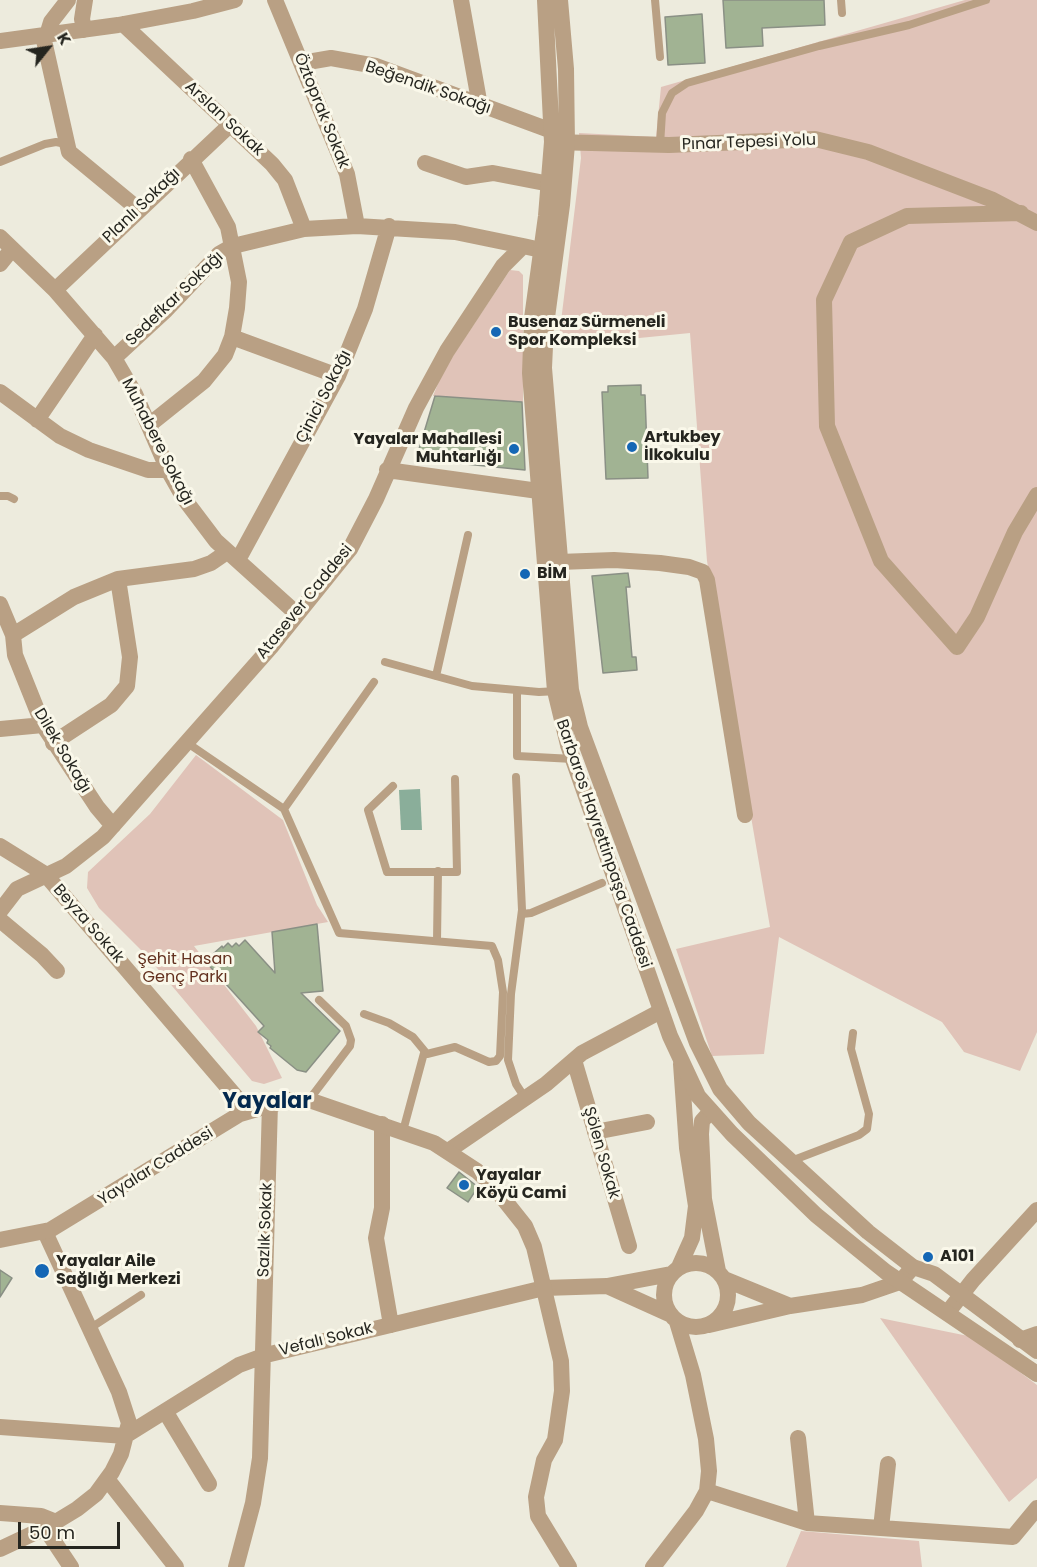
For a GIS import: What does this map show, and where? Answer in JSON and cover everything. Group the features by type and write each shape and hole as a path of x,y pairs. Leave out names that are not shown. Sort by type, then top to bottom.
{"street":[{"path":"68,0 51,22 45,35 66,129 66,144 73,157 138,209"},
{"path":"84,30 81,19 85,0"},
{"path":"0,41 123,24 193,11 235,0"},
{"name":"Öztoprak Sokak","path":"275,0 347,174 357,226"},
{"path":"461,0 480,106"},
{"name":"Barbaros Hayrettinpaşa Caddesi","path":"545,0 562,205 546,325 546,492 563,691 573,759 661,1011 681,1064 698,1096 816,1215 900,1282 948,1312 1037,1374"},
{"name":"Barbaros Hayrettinpaşa Caddesi","path":"560,0 566,69 530,348 531,416 560,562 563,691 598,776 707,1067 733,1105 868,1232 913,1267 934,1274 962,1293 1037,1351"},
{"name":"Arslan Sokak","path":"123,24 272,164 285,180 304,230"},
{"name":"Beğendik Sokağı","path":"302,63 331,58 376,66 480,106 557,139"},
{"name":"Planlı Sokağı","path":"55,290 191,159 231,124"},
{"name":"Pınar Tepesi Yolu","path":"557,139 660,145 815,138 868,152 1021,213 1037,223"},
{"path":"149,425 204,381 225,355 232,337 239,282 233,246 220,208 191,159"},
{"path":"425,163 466,177 493,173 550,184"},
{"path":"1021,213 907,216 851,243 824,300 827,426 881,561 957,647 977,617 1015,532 1037,495"},
{"name":"Sedefkar Sokağı","path":"114,358 166,310 219,254 233,246 304,230 357,226 389,226 455,232 523,246"},
{"name":"Çinici Sokağı","path":"232,556 338,376 365,309 389,226"},
{"path":"0,264 6,243"},
{"name":"Muhabere Sokağı","path":"6,243 55,290 114,358 135,394 168,470 185,500 232,556 297,614"},
{"path":"523,246 541,250"},
{"name":"Atasever Caddesi","path":"0,911 17,889 66,866 86,851 112,826 297,614 350,549 447,351 503,266 523,246"},
{"path":"37,420 95,335"},
{"path":"232,337 338,376"},
{"path":"0,392 60,436 118,461 148,470 168,470"},
{"path":"387,470 546,492"},
{"path":"13,636 74,597 118,579 194,569 232,556"},
{"path":"560,562 614,560 660,563 690,567 703,572 707,580 745,815"},
{"path":"53,743 111,705 128,687 130,657 118,579"},
{"name":"Dilek Sokağı","path":"0,604 13,636 7,655 53,743 112,826"},
{"path":"0,729 43,724"},
{"name":"Beyza Sokak","path":"0,846 45,874 248,1111"},
{"path":"0,920 42,955 57,971"},
{"path":"448,1151 525,1098 574,1060 661,1011"},
{"name":"Şölen Sokak","path":"574,1060 628,1246"},
{"path":"653,1567 696,1511 707,1491 709,1471 706,1439 693,1375 663,1293 692,1238 696,1206 687,1148 681,1064"},
{"name":"Yayalar Caddesi","path":"0,1240 45,1232 101,1201 248,1111 288,1100 309,1100 403,1131 448,1151 494,1186 519,1218 534,1247 561,1361 562,1391 555,1440 544,1460 536,1497 538,1516 569,1567"},
{"name":"Sazlık Sokak","path":"236,1567 253,1503 260,1458 270,1104"},
{"path":"693,1375 705,1326 725,1310 728,1300 704,1199 702,1121 711,1111"},
{"path":"595,1132 647,1122"},
{"path":"382,1124 382,1208 376,1238 391,1325"},
{"path":"948,1312 962,1293 1037,1210"},
{"path":"0,1549 78,1509 96,1494 121,1454 129,1423 127,1410 45,1232"},
{"path":"675,1270 699,1263 790,1306"},
{"path":"607,1286 687,1327 705,1326 790,1306 861,1295 900,1282 913,1267"},
{"name":"Vefalı Sokak","path":"125,1436 239,1365 262,1356 544,1288 607,1286 675,1270"},
{"path":"1020,1340 1037,1334"},
{"path":"165,1411 209,1484"},
{"path":"0,1427 125,1436"},
{"path":"798,1438 807,1523"},
{"path":"881,1528 888,1464"},
{"path":"107,1479 176,1567"},
{"path":"707,1491 807,1523 1013,1537 1037,1508"},
{"path":"0,1513 41,1516 50,1525 71,1567"}],"lane":[{"path":"656,0 660,57"},
{"path":"841,0 842,13"},
{"path":"660,145 662,114 672,93 687,83 808,48 909,25 986,0"},
{"path":"0,162 45,144 66,144"},
{"path":"0,496 14,499"},
{"path":"436,676 468,535"},
{"path":"385,662 472,686 517,691 563,691"},
{"path":"284,809 374,682"},
{"path":"517,691 517,756 573,759"},
{"path":"186,742 284,809 339,933 492,946 503,982 500,1056 489,1062 455,1047 432,1054 424,1053 413,1037 389,1023 364,1014"},
{"path":"516,777 522,914 511,994 508,1060 516,1084 525,1098"},
{"path":"393,786 368,810 387,872 457,872 455,779"},
{"path":"437,941 438,871"},
{"path":"522,914 531,913 602,883"},
{"path":"309,1100 350,1046 351,1040 346,1026 320,1000"},
{"path":"790,1161 859,1135 867,1129 869,1114 851,1049 853,1033"},
{"path":"403,1131 424,1053"},
{"path":"89,1329 141,1295"}],"green space":[{"path":"965,0 1037,0 1037,1032 1020,1071 964,1052 942,1022 779,937 764,1054 712,1056 676,949 770,927 707,561 690,333 558,346 581,158 579,133 656,137 661,87"},
{"name":"Busenaz Sürmeneli Spor Kompleksi","path":"510,270 519,271 523,275 523,402 433,396 444,369"},
{"name":"Şehit Hasan Genç Parkı","path":"196,755 283,820 317,905 328,922 194,946 256,1026 282,1078 264,1084 252,1081 146,955 99,908 87,888 88,872 150,814"},
{"path":"880,1318 973,1337 1037,1385 1037,1478 1009,1502"},
{"path":"801,1531 919,1541 922,1567 786,1567"}],"shaded area":[{"path":"420,789 422,830 401,830 399,790"}],"building":[{"path":"723,0 824,0 825,25 762,28 763,46 726,48"},
{"path":"702,14 705,63 668,65 665,17"},
{"path":"641,385 641,395 645,395 648,478 606,479 602,392 608,392 608,386"},
{"path":"435,396 522,402 525,470 416,459"},
{"path":"628,573 630,587 626,587 632,657 636,657 637,670 603,673 592,576"},
{"path":"317,924 323,991 301,993 340,1031 306,1072 297,1070 270,1048 268,1040 258,1032 264,1026 205,961 222,946 223,948 228,943 232,947 236,943 239,946 245,940 275,973 272,932"},
{"name":"Yayalar Köyü Cami","path":"459,1172 478,1187 468,1202 447,1188"},
{"path":"0,1270 12,1278 0,1297"}],"place":[{"name":"Busenaz Sürmeneli Spor Kompleksi","path":"496,332"},
{"name":"Artukbey İlkokulu","path":"632,447"},
{"name":"Yayalar Mahallesi Muhtarlığı","path":"514,449"},
{"name":"BİM","path":"525,574"},
{"name":"Yayalar Köyü Cami","path":"464,1185"},
{"name":"A101","path":"928,1257"},
{"name":"Yayalar Aile Sağlığı Merkezi","path":"42,1271"}],"district":[{"name":"Yayalar","path":"267,1102"}]}
